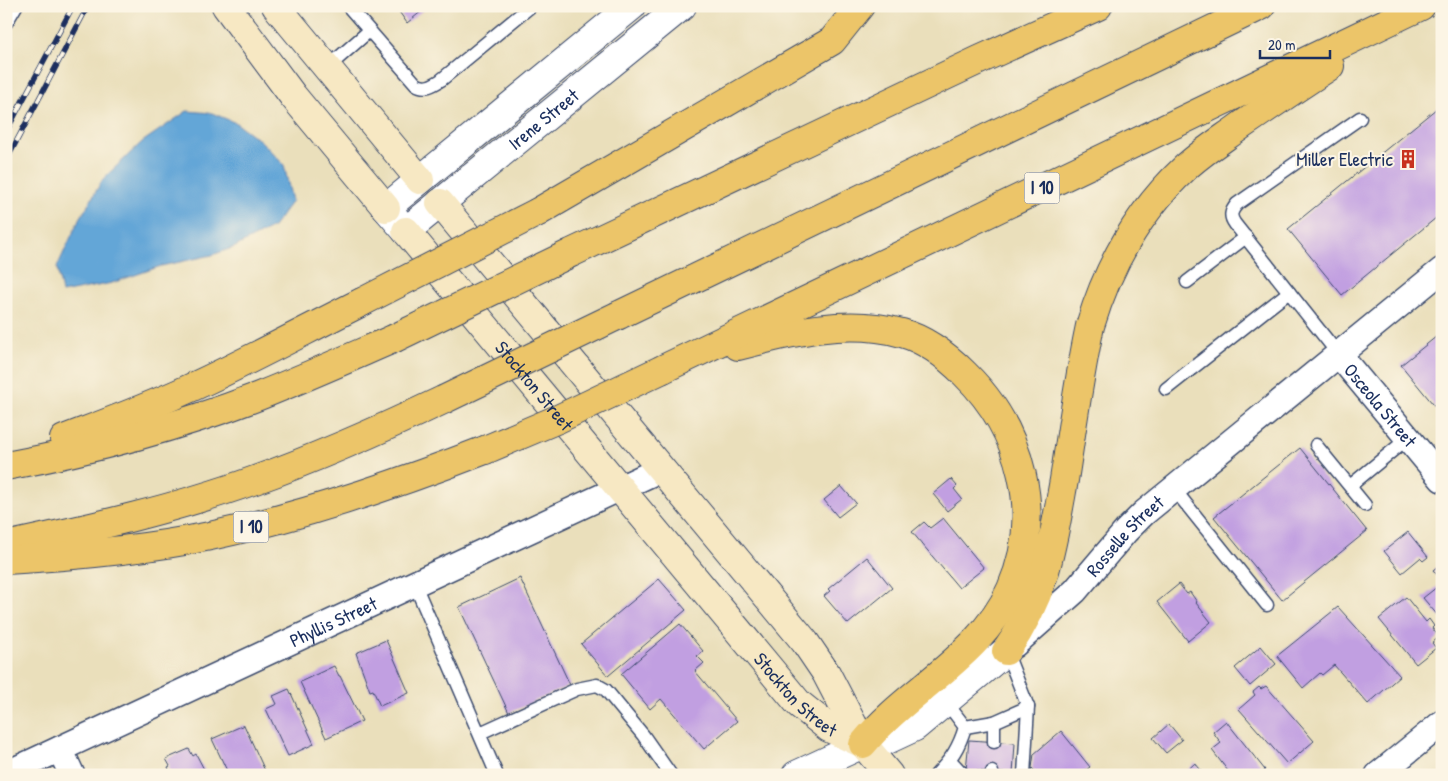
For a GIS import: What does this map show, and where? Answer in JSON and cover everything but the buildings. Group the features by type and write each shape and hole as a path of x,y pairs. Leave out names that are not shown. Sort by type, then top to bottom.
{"highway":[{"path":"6,458 99,426 186,390 229,370 538,212 832,41 860,6"},
{"path":"978,60 1071,6"},
{"path":"6,466 103,445 218,411 298,380 393,339 978,60 1087,6"},
{"path":"978,60 1098,6"},
{"path":"6,546 130,517 254,481 332,450 443,400 1261,6"},
{"path":"1006,651 1024,624 1046,573 1090,326 1112,268 1133,230 1157,197 1201,154 1294,90 1423,6"},
{"name":"I 10","path":"6,560 134,549 245,528 366,494 485,450 558,419 1423,6"},
{"path":"663,369 727,349 808,330 838,327 878,328 904,334 943,354 968,376 986,396 1007,430 1020,466 1026,509 1022,552 1010,590 996,615 977,639 892,713 863,744"}],"main road":[{"name":"Stockton Street","path":"226,6 293,96 386,208"},
{"name":"Stockton Street","path":"276,6 420,180"},
{"name":"Stockton Street","path":"440,203 810,649 826,673 863,744 889,775"},
{"name":"Stockton Street","path":"406,231 799,704 829,728 863,744"}],"street":[{"name":"Irene Street","path":"386,208 632,6"},
{"name":"Irene Street","path":"406,231 669,10"},
{"name":"Stockton Street","path":"420,180 440,203"},
{"name":"Stockton Street","path":"386,208 406,231"},
{"name":"Rosselle Street","path":"796,775 863,744 885,741 906,732 946,702 1076,590 1126,531 1144,513 1442,270"},
{"name":"Osceola Street","path":"1339,355 1442,479"},
{"name":"Phyllis Street","path":"6,774 661,469"},
{"path":"1378,775 1442,723"},
{"path":"60,749 72,775"}],"lane":[{"path":"6,23 16,6"},
{"path":"348,6 416,84 425,87 441,80 531,6"},
{"path":"327,68 369,32"},
{"path":"1339,355 1232,220 1232,209 1360,118"},
{"path":"1187,282 1246,237"},
{"path":"1166,389 1289,292"},
{"path":"1350,486 1408,438"},
{"path":"1316,445 1366,505"},
{"path":"1174,489 1267,605"},
{"path":"414,585 497,775"},
{"path":"1006,651 1028,707 1024,775"},
{"path":"480,734 577,689 597,685 606,690 643,735 671,775"},
{"path":"946,702 965,727"},
{"path":"965,727 994,722 1028,707"},
{"path":"994,722 994,742"},
{"path":"936,775 950,760 960,744 965,727"},
{"path":"950,760 964,775"}],"water":[{"path":"187,111 212,113 236,123 261,141 284,165 292,201 273,227 235,247 212,255 161,266 112,283 62,293 57,267 77,224 103,179 142,142"}],"railway":[{"path":"6,132 73,6"},
{"path":"6,161 88,6"}],"place":[{"name":"Miller Electric","path":"1408,159"}]}
